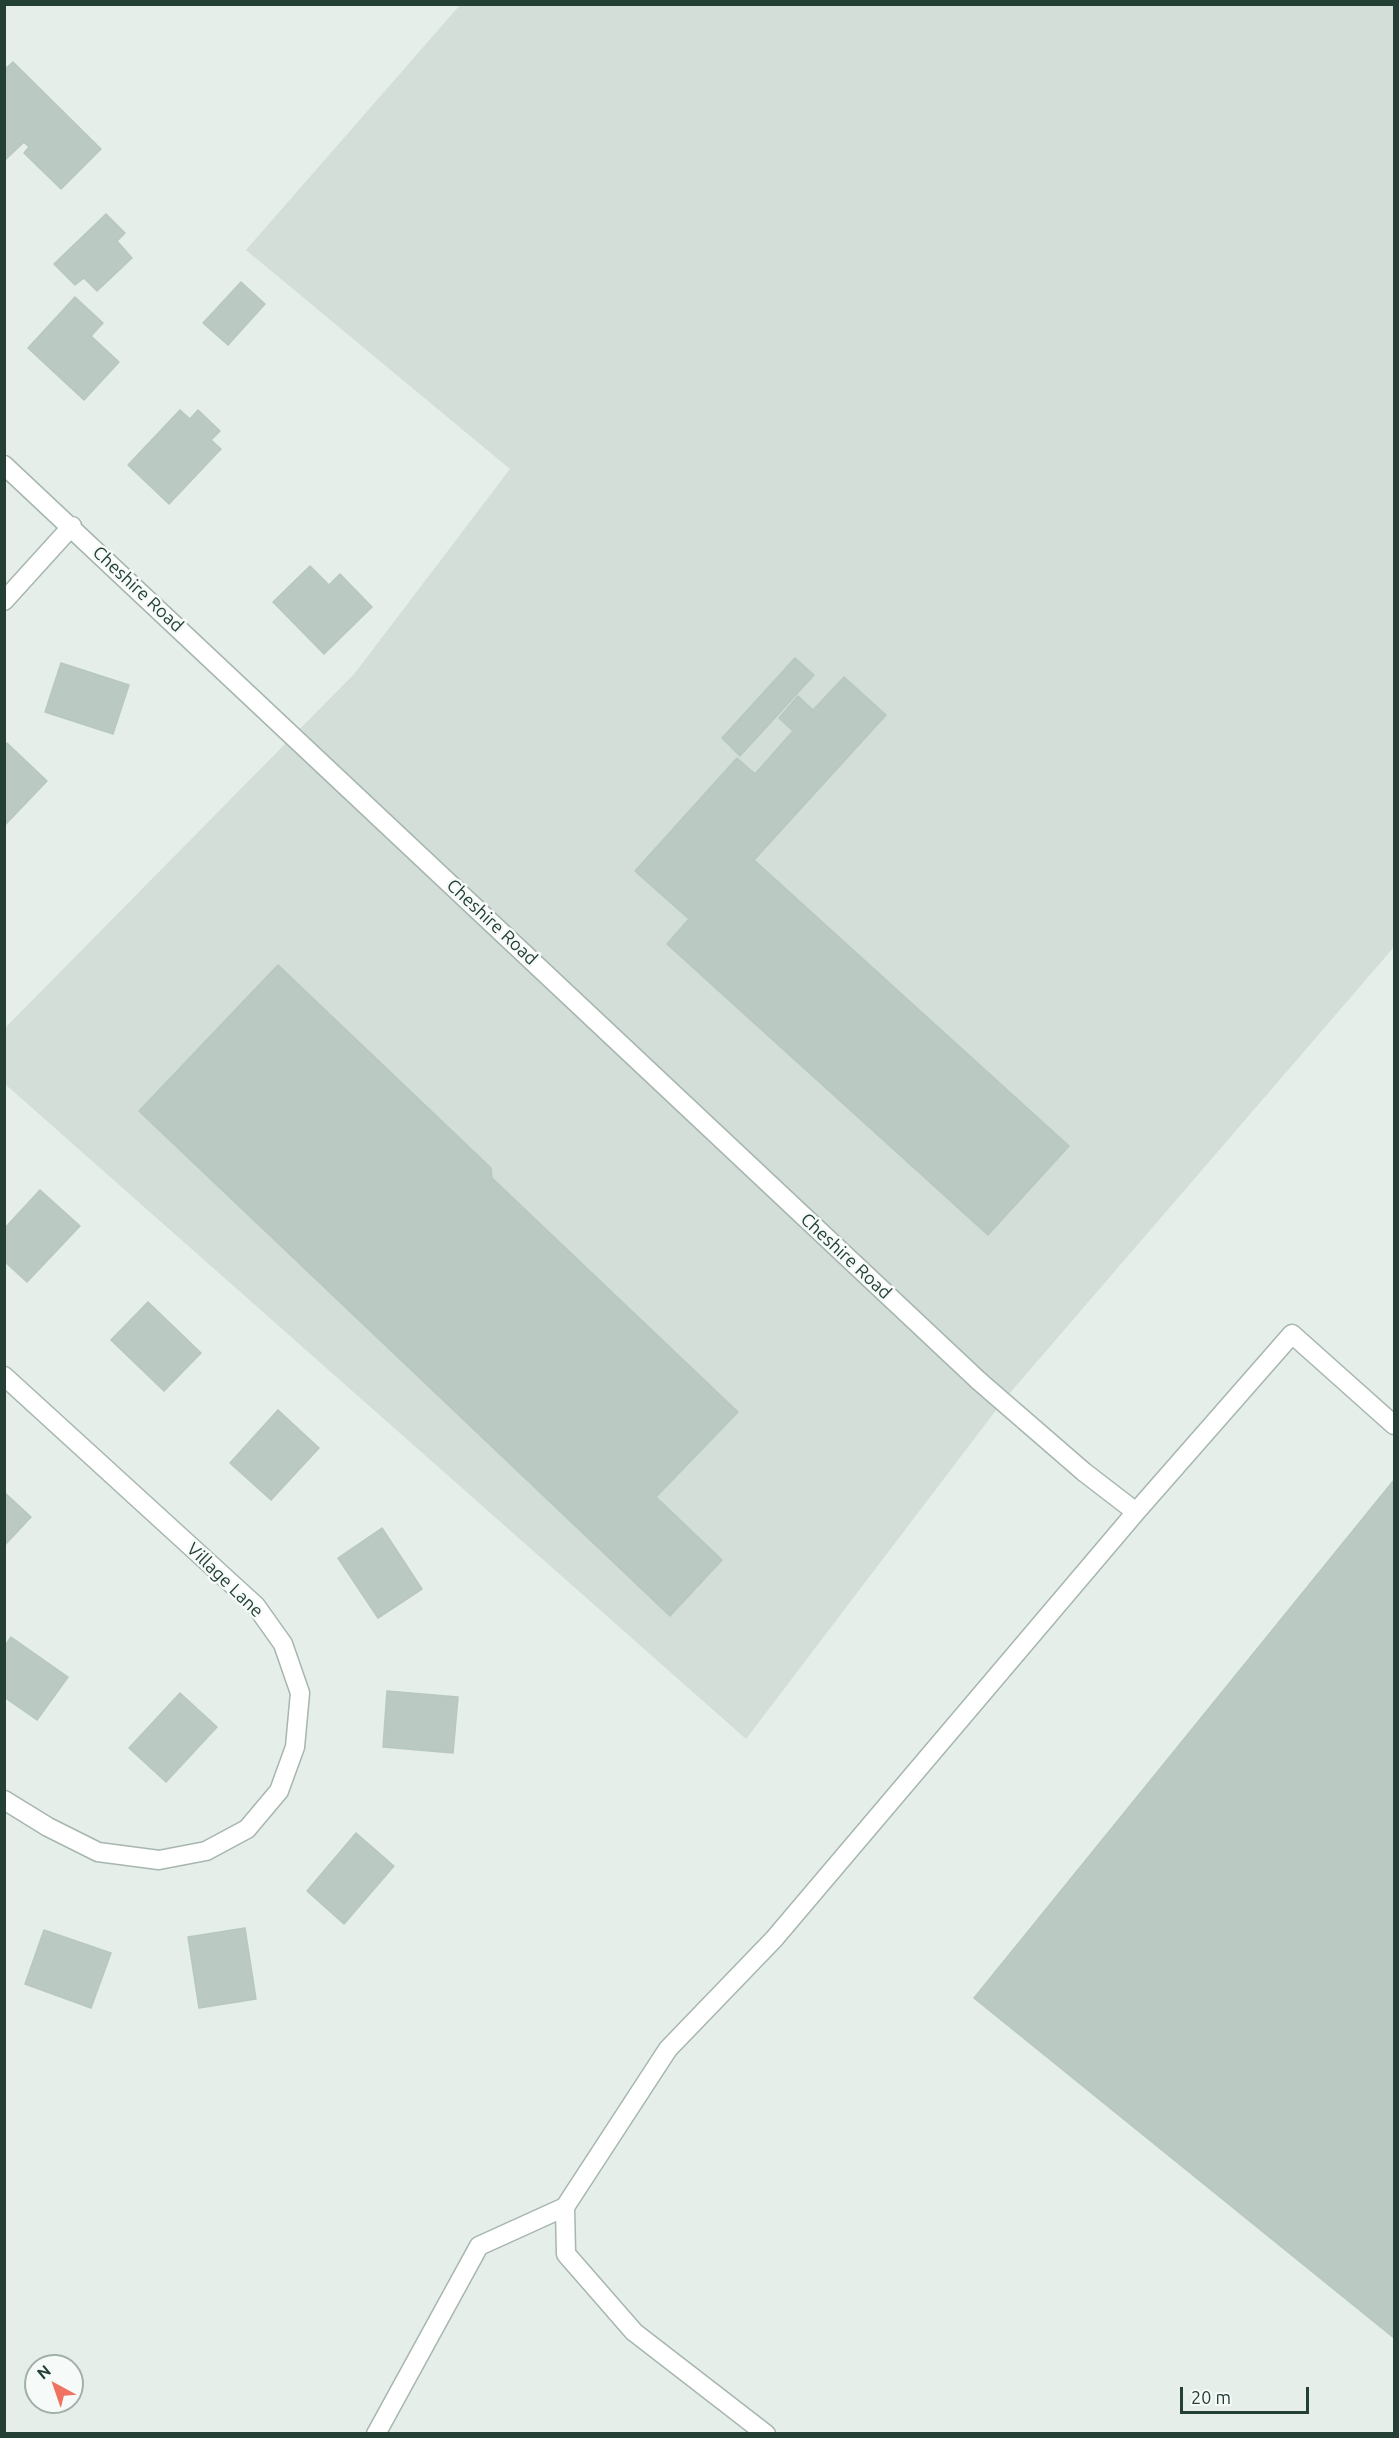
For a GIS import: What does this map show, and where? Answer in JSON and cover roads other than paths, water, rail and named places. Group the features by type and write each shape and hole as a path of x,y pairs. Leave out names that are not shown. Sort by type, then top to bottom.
{"street":[{"name":"Cheshire Road","path":"4,465 72,526 979,1381 1084,1472 1136,1512"},
{"path":"4,602 72,526"},
{"path":"376,2433 479,2247 565,2207 668,2049 774,1939 1136,1512 1292,1334 1395,1425"},
{"name":"Village Lane","path":"4,1376 256,1606 283,1644 300,1693 295,1747 279,1791 247,1828 206,1851 159,1860 98,1851 48,1827 4,1800"},
{"path":"565,2207 566,2254 634,2332 766,2433"}]}
